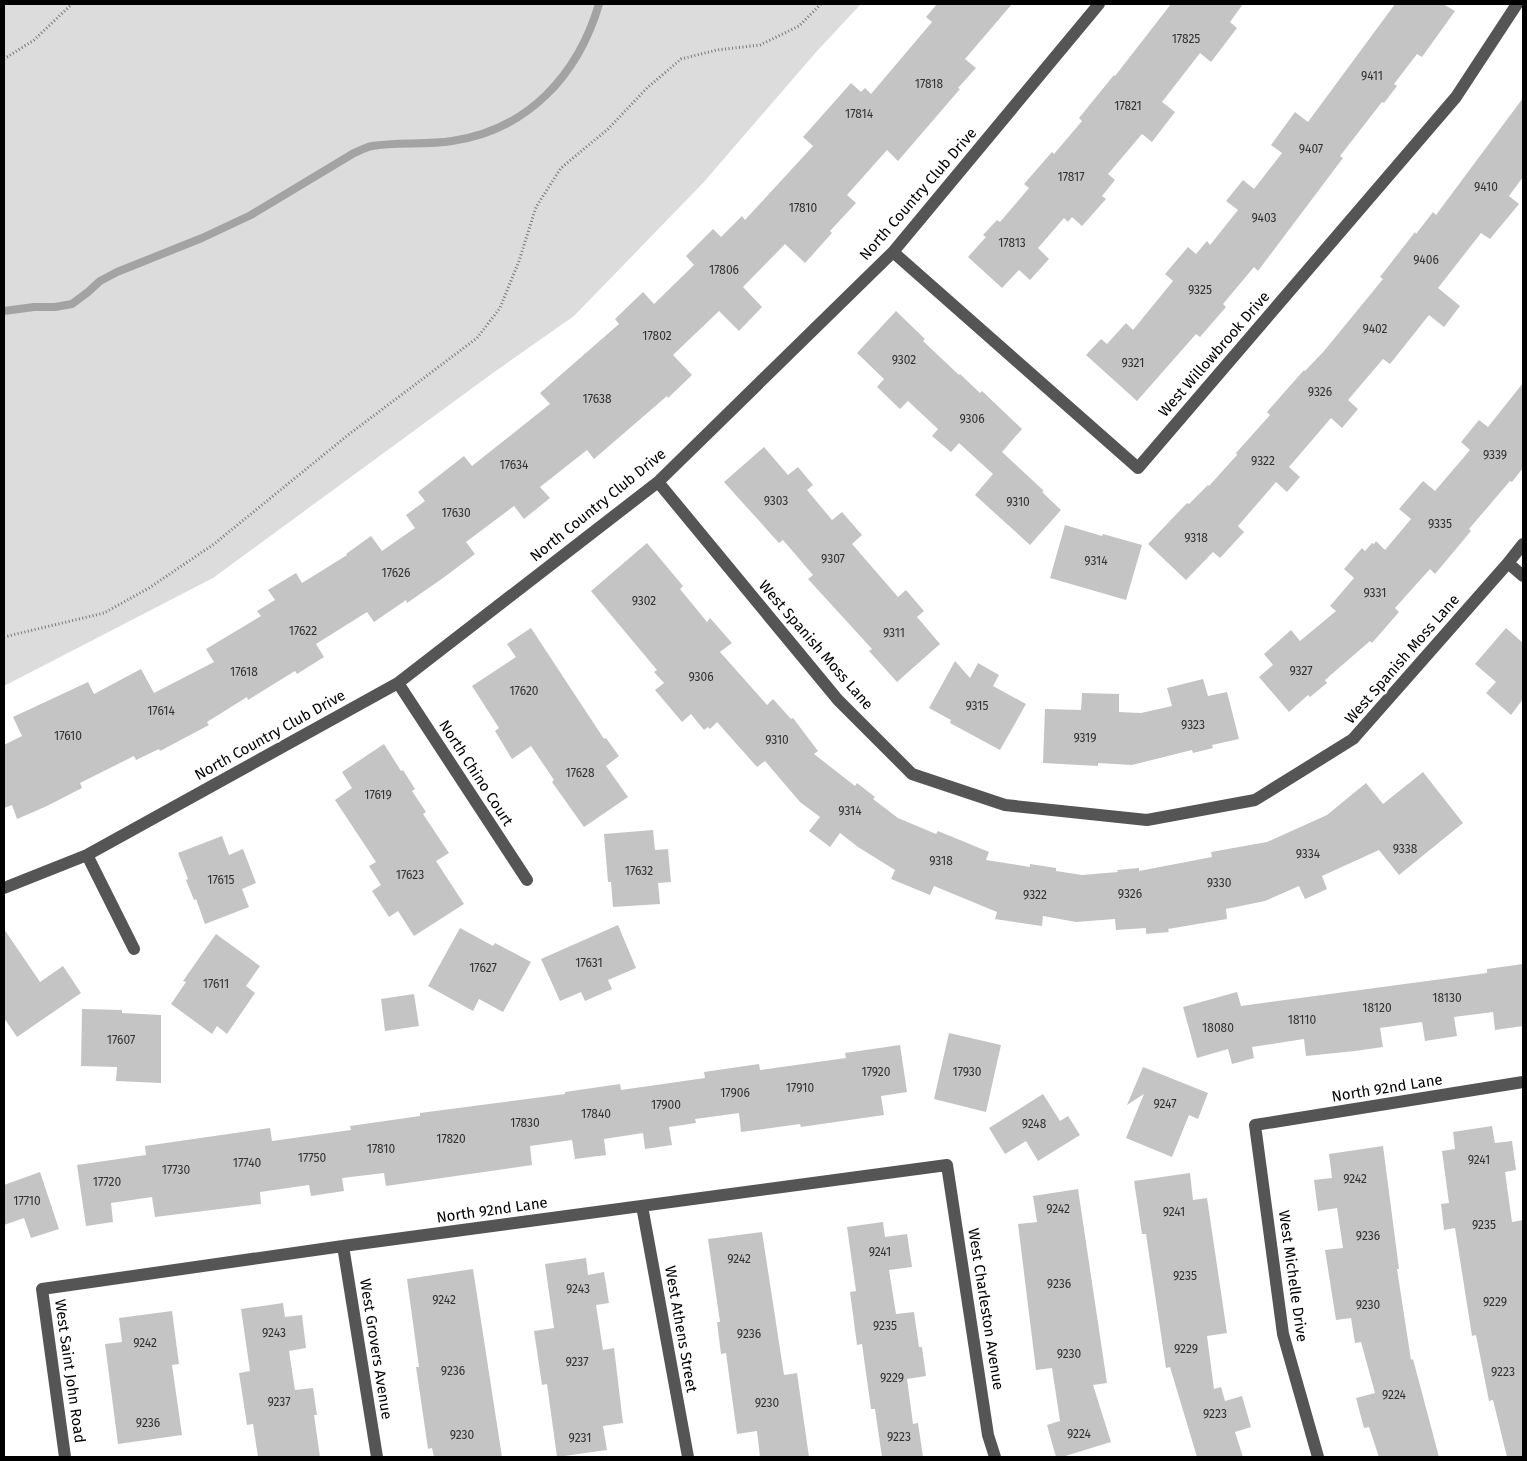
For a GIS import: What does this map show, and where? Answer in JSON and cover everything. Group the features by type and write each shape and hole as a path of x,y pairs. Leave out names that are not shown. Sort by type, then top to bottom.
{"street":[{"name":"North Country Club Drive","path":"4,888 87,855 398,683 658,482 893,252 1099,4"},
{"name":"West Willowbrook Drive","path":"893,252 1138,468 1456,97 1517,4"},
{"name":"West Spanish Moss Lane","path":"658,482 838,700 912,774 1005,805 1147,820 1255,800 1353,739 1523,544"},
{"path":"1508,563 1523,576"},
{"name":"North Chino Court","path":"398,683 527,880"},
{"path":"87,855 134,949"},
{"name":"North 92nd Lane","path":"1255,1125 1523,1082"},
{"name":"West Michelle Drive","path":"1255,1125 1283,1334 1318,1457"},
{"name":"North 92nd Lane","path":"42,1289 343,1246 947,1165"},
{"name":"West Charleston Avenue","path":"947,1165 988,1435 995,1457"},
{"name":"West Athens Street","path":"642,1206 688,1457"},
{"name":"West Grovers Avenue","path":"343,1246 377,1457"},
{"name":"West Saint John Road","path":"42,1289 65,1457"}],"path":[{"path":"4,59 34,40 72,4"},
{"path":"4,637 104,613 149,588 214,544 348,435 477,338 500,308 519,261 536,207 561,168 608,129 647,88 681,59 717,50 760,45 800,26 821,4"}],"shaded area":[{"path":"4,4 861,4 817,51 703,183 574,316 497,370 213,578 4,686"}],"building":[{"path":"937,4 1012,4 965,59 976,68 958,88 960,89 898,161 887,150 847,195 856,203 830,231 832,233 805,263 785,244 743,287 762,307 739,331 719,311 673,355 692,375 668,398 667,396 594,459 587,450 540,487 550,498 524,519 514,506 466,542 475,554 443,578 407,603 406,600 374,622 367,612 316,644 324,657 297,674 295,671 248,700 247,697 207,722 209,725 160,751 159,749 136,760 134,756 80,783 82,788 47,806 17,819 12,805 4,808 4,745 22,736 13,717 88,682 94,694 141,669 154,693 214,662 206,649 261,616 257,611 275,600 268,590 296,573 302,583 347,555 371,536 382,551 415,528 406,515 425,501 418,492 464,456 472,466 550,404 540,393 619,324 615,319 643,292 654,304 694,265 686,256 713,229 721,237 742,216 745,220 813,146 803,137 851,83 861,92 865,88 871,94 932,22 926,17"},
{"path":"1171,4 1243,4 1230,22 1237,28 1211,62 1200,53 1162,102 1175,112 1152,142 1142,134 1108,174 1115,180 1102,196 1106,199 1082,226 1072,217 1068,222 1064,218 1038,248 1049,259 1030,280 1019,270 1002,288 968,257 986,237 983,235 997,220 1000,222 1029,188 1024,184 1052,152 1054,154 1082,121 1079,118 1115,76"},
{"path":"1395,4 1443,4 1455,11 1422,57 1417,54 1394,84 1397,86 1384,103 1382,102 1340,156 1343,158 1258,271 1254,267 1223,304 1226,307 1200,337 1196,334 1137,401 1086,355 1101,339 1107,344 1126,323 1133,330 1173,281 1165,274 1188,247 1196,254 1207,241 1210,245 1238,210 1226,201 1243,180 1254,189 1282,153 1271,145 1295,112 1308,122"},
{"path":"1523,98 1523,177 1509,196 1519,204 1490,239 1481,233 1438,288 1460,306 1444,327 1429,315 1390,364 1383,359 1348,400 1358,409 1342,428 1331,418 1289,467 1300,477 1287,492 1276,482 1238,526 1244,532 1220,558 1213,552 1186,580 1148,544 1187,503 1189,504 1209,486 1237,455 1236,453 1270,415 1267,412 1304,370 1324,351 1383,279 1380,277 1415,232 1416,234 1433,212 1436,215"},
{"path":"896,311 925,339 923,341 959,375 980,393 982,391 1022,429 1002,452 1044,491 1042,492 1061,510 1030,545 975,495 993,474 959,443 951,452 932,436 938,429 908,401 900,409 877,387 884,379 857,353"},
{"path":"1523,383 1523,468 1469,529 1471,531 1435,574 1430,569 1395,608 1399,612 1372,643 1370,641 1325,680 1327,683 1310,697 1308,695 1289,712 1259,677 1273,665 1264,654 1291,630 1300,641 1336,611 1330,606 1354,578 1344,569 1362,548 1365,551 1376,541 1385,550 1411,519 1399,509 1423,481 1435,491 1470,450 1461,442 1479,420 1488,427"},
{"path":"764,447 788,475 798,467 813,485 807,490 832,520 842,512 862,535 852,544 898,597 906,590 924,611 917,617 940,644 897,682 869,651 872,649 808,579 813,575 783,540 779,543 724,482"},
{"path":"1065,525 1142,545 1126,600 1050,578"},
{"path":"647,543 683,586 680,589 707,622 710,618 732,643 720,652 767,705 773,699 791,719 793,718 818,751 814,754 855,786 857,783 875,797 873,799 898,818 936,834 938,831 989,852 986,860 1030,867 1030,864 1056,868 1056,871 1082,875 1139,868 1139,871 1212,857 1211,852 1267,842 1327,815 1366,783 1383,804 1423,772 1463,823 1399,875 1379,850 1322,876 1327,889 1305,899 1299,886 1265,901 1226,909 1227,919 1168,929 1169,932 1146,934 1146,928 1116,930 1115,919 1076,922 1043,916 1042,926 995,919 997,912 934,886 930,895 891,879 895,870 858,847 840,833 830,847 809,831 820,817 800,802 765,761 757,767 717,722 710,729 708,727 704,730 691,714 682,722 655,690 664,683 654,672 657,670 591,591"},
{"path":"531,628 604,739 606,738 619,756 606,766 628,797 584,827 552,782 554,780 531,746 512,759 495,731 499,728 472,686 516,657 507,644"},
{"path":"1506,628 1523,643 1523,699 1511,715 1486,693 1496,682 1475,664"},
{"path":"955,661 970,678 978,663 999,675 993,686 1026,704 1000,750 950,723 951,720 929,708"},
{"path":"1203,679 1208,696 1227,692 1239,739 1212,745 1213,748 1193,753 1192,750 1132,765 1098,763 1098,766 1043,763 1045,709 1081,710 1082,693 1119,694 1119,712 1141,713 1172,706 1167,688"},
{"path":"384,744 415,789 412,791 426,812 423,814 449,853 436,861 464,904 414,936 398,911 389,917 372,891 381,885 369,866 376,862 335,800 352,788 342,772"},
{"path":"653,830 655,850 668,849 671,882 658,883 660,904 613,907 611,882 608,882 604,834"},
{"path":"222,836 229,855 243,849 256,883 242,889 249,907 205,924 196,899 194,900 186,880 188,879 178,853"},
{"path":"618,925 636,968 608,980 612,989 585,1001 581,992 560,1001 541,959"},
{"path":"460,928 493,946 495,943 531,962 503,1012 479,999 473,1011 428,986"},
{"path":"4,929 40,982 63,966 81,993 17,1037 4,1018"},
{"path":"216,934 260,966 246,986 255,993 227,1034 217,1026 212,1034 171,1004 186,982 183,981"},
{"path":"1523,964 1523,1026 1495,1030 1493,1012 1454,1017 1457,1036 1425,1041 1422,1022 1380,1028 1383,1047 1355,1051 1306,1056 1304,1039 1252,1047 1254,1058 1232,1064 1228,1049 1197,1058 1183,1007 1237,992 1241,1006 1487,973 1487,969"},
{"path":"414,994 419,1026 385,1031 381,999"},
{"path":"82,1009 122,1010 122,1013 161,1015 161,1083 116,1081 117,1067 81,1066"},
{"path":"949,1033 1001,1045 986,1112 934,1099"},
{"path":"900,1045 907,1092 881,1096 884,1115 801,1127 800,1124 741,1132 739,1113 695,1119 696,1123 669,1127 672,1145 645,1149 643,1133 604,1139 606,1155 575,1159 572,1140 530,1146 532,1165 386,1186 384,1173 342,1178 344,1191 311,1196 309,1185 260,1192 261,1204 155,1217 152,1197 111,1203 113,1222 86,1226 77,1165 146,1155 145,1146 270,1128 272,1141 351,1130 350,1126 420,1116 420,1113 565,1094 565,1092 620,1084 621,1090 705,1078 704,1072 759,1064 760,1070 846,1058 845,1053"},
{"path":"1143,1067 1208,1093 1198,1119 1189,1115 1172,1157 1126,1138 1144,1094 1127,1105"},
{"path":"1043,1094 1060,1121 1068,1116 1080,1135 1038,1161 1026,1141 1005,1154 989,1128"},
{"path":"1492,1126 1495,1143 1512,1141 1516,1170 1505,1172 1512,1222 1523,1220 1523,1457 1507,1457 1493,1400 1489,1401 1476,1335 1472,1336 1455,1228 1444,1230 1441,1204 1449,1203 1442,1151 1455,1149 1453,1132"},
{"path":"1383,1146 1399,1269 1397,1269 1411,1360 1413,1359 1439,1457 1379,1457 1369,1427 1364,1428 1356,1398 1375,1393 1361,1342 1355,1343 1351,1318 1336,1320 1325,1250 1343,1248 1337,1208 1318,1211 1314,1180 1332,1178 1329,1154"},
{"path":"40,1172 59,1229 31,1238 24,1218 4,1225 4,1185"},
{"path":"1190,1173 1193,1200 1207,1198 1227,1333 1207,1336 1214,1389 1221,1387 1225,1401 1242,1396 1251,1427 1235,1432 1243,1457 1197,1457 1170,1367 1166,1368 1146,1234 1142,1234 1134,1181"},
{"path":"1078,1189 1107,1383 1093,1385 1111,1442 1062,1457 1056,1457 1047,1425 1060,1421 1052,1368 1036,1370 1018,1224 1037,1222 1033,1196"},
{"path":"883,1222 885,1237 907,1234 912,1267 889,1270 896,1314 914,1312 919,1347 922,1347 926,1376 907,1379 913,1424 918,1423 923,1457 882,1457 875,1409 871,1409 862,1344 857,1345 850,1292 856,1291 847,1227"},
{"path":"762,1232 784,1375 797,1373 809,1457 760,1457 757,1431 737,1434 726,1353 721,1354 717,1322 720,1322 708,1239"},
{"path":"586,1258 588,1275 604,1272 609,1303 596,1305 603,1350 614,1348 623,1423 603,1426 607,1450 557,1457 547,1384 542,1385 534,1331 554,1328 545,1264"},
{"path":"473,1269 502,1457 434,1457 432,1448 428,1449 416,1367 419,1367 407,1279"},
{"path":"283,1303 285,1317 302,1315 306,1348 289,1351 295,1390 313,1388 317,1415 314,1415 320,1457 258,1457 253,1424 247,1425 239,1373 250,1371 241,1309"},
{"path":"172,1311 179,1364 172,1365 182,1435 118,1444 105,1344 122,1342 119,1318"}],"waterway":[{"path":"4,311 72,304 100,281 251,215 367,147 452,141 479,135 504,125 526,112 546,95 563,76 578,54 590,30 599,4"}]}
